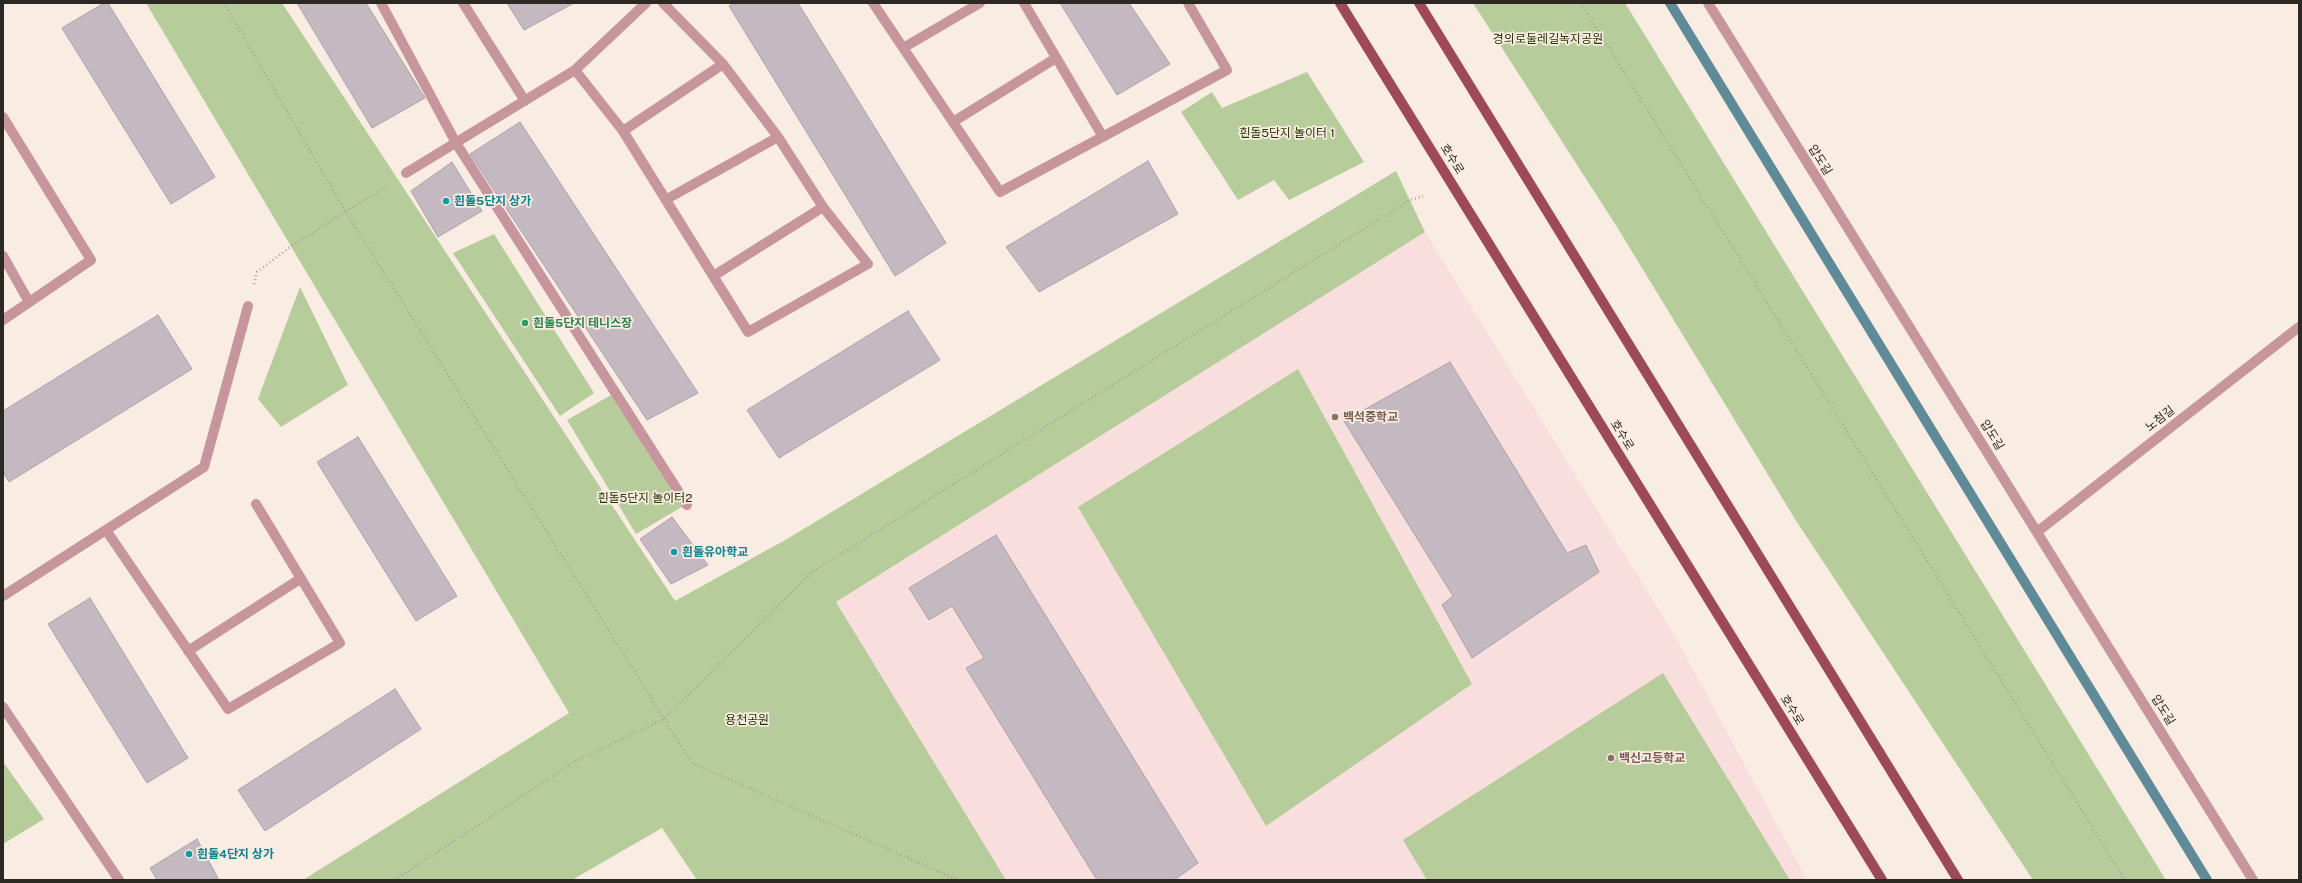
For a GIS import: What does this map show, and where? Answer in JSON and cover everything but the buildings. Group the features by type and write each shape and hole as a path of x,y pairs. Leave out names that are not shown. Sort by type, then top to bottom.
{"main road":[{"name":"호수로","path":"1340,3 1882,880"},
{"path":"1419,3 1958,880"}],"street":[{"path":"380,3 456,143 687,505"},
{"path":"463,3 525,101"},
{"path":"406,173 575,70 646,3"},
{"path":"575,70 623,131 715,276 748,332 868,264 823,207 778,137 723,64 663,3"},
{"path":"873,3 1000,192 1227,70 1188,3"},
{"path":"903,48 980,3"},
{"path":"1024,3 1103,137"},
{"name":"압도길","path":"1708,3 2253,880"},
{"path":"953,122 1056,58"},
{"path":"623,131 723,64"},
{"path":"3,117 91,260 3,320"},
{"path":"667,199 778,137"},
{"path":"715,276 823,207"},
{"path":"3,256 29,302"},
{"path":"3,596 204,467 248,306"},
{"name":"노첨길","path":"2037,532 2299,327"},
{"path":"106,530 228,709 340,643 256,504"},
{"path":"188,651 300,579"},
{"path":"3,707 119,880"}],"path":[{"path":"224,3 346,211 692,763 958,880"},
{"path":"1581,3 2125,880"},
{"path":"248,306 257,272 346,211 406,173"},
{"path":"395,880 574,762 664,719 812,572 1410,200 1423,196"}],"shaded area":[{"name":"백석중학교","path":"1425,232 1675,636 1807,880 1006,880 836,602"}],"green space":[{"name":"용천공원","path":"146,3 282,3 675,601 787,539 1396,171 1425,232 836,602 1006,880 697,880 662,828 572,880 303,880 569,713"},
{"name":"경의로둘레길녹지공원","path":"1473,3 1625,3 2166,880 2033,880 1795,519 1617,227"},
{"name":"흰돌5단지 놀이터 1","path":"1307,72 1364,162 1289,200 1274,180 1238,200 1181,112 1212,92 1222,108"},
{"name":"흰돌5단지 테니스장","path":"494,234 594,393 560,416 453,253"},
{"path":"300,287 348,385 281,427 258,399"},
{"path":"1298,369 1472,684 1266,826 1078,507"},
{"name":"흰돌5단지 놀이터2","path":"611,395 682,507 636,534 567,420"},
{"name":"백신고등학교","path":"1663,673 1790,880 1427,880 1403,840"},
{"path":"3,762 44,819 3,844"}],"waterway":[{"path":"1670,3 2207,880"}],"place":[{"name":"흰돌5단지 상가","path":"446,201"},
{"name":"흰돌5단지 테니스장","path":"525,323"},
{"name":"백석중학교","path":"1335,417"},
{"name":"흰돌유아학교","path":"674,552"},
{"name":"백신고등학교","path":"1611,758"},
{"name":"흰돌4단지 상가","path":"189,854"}]}
